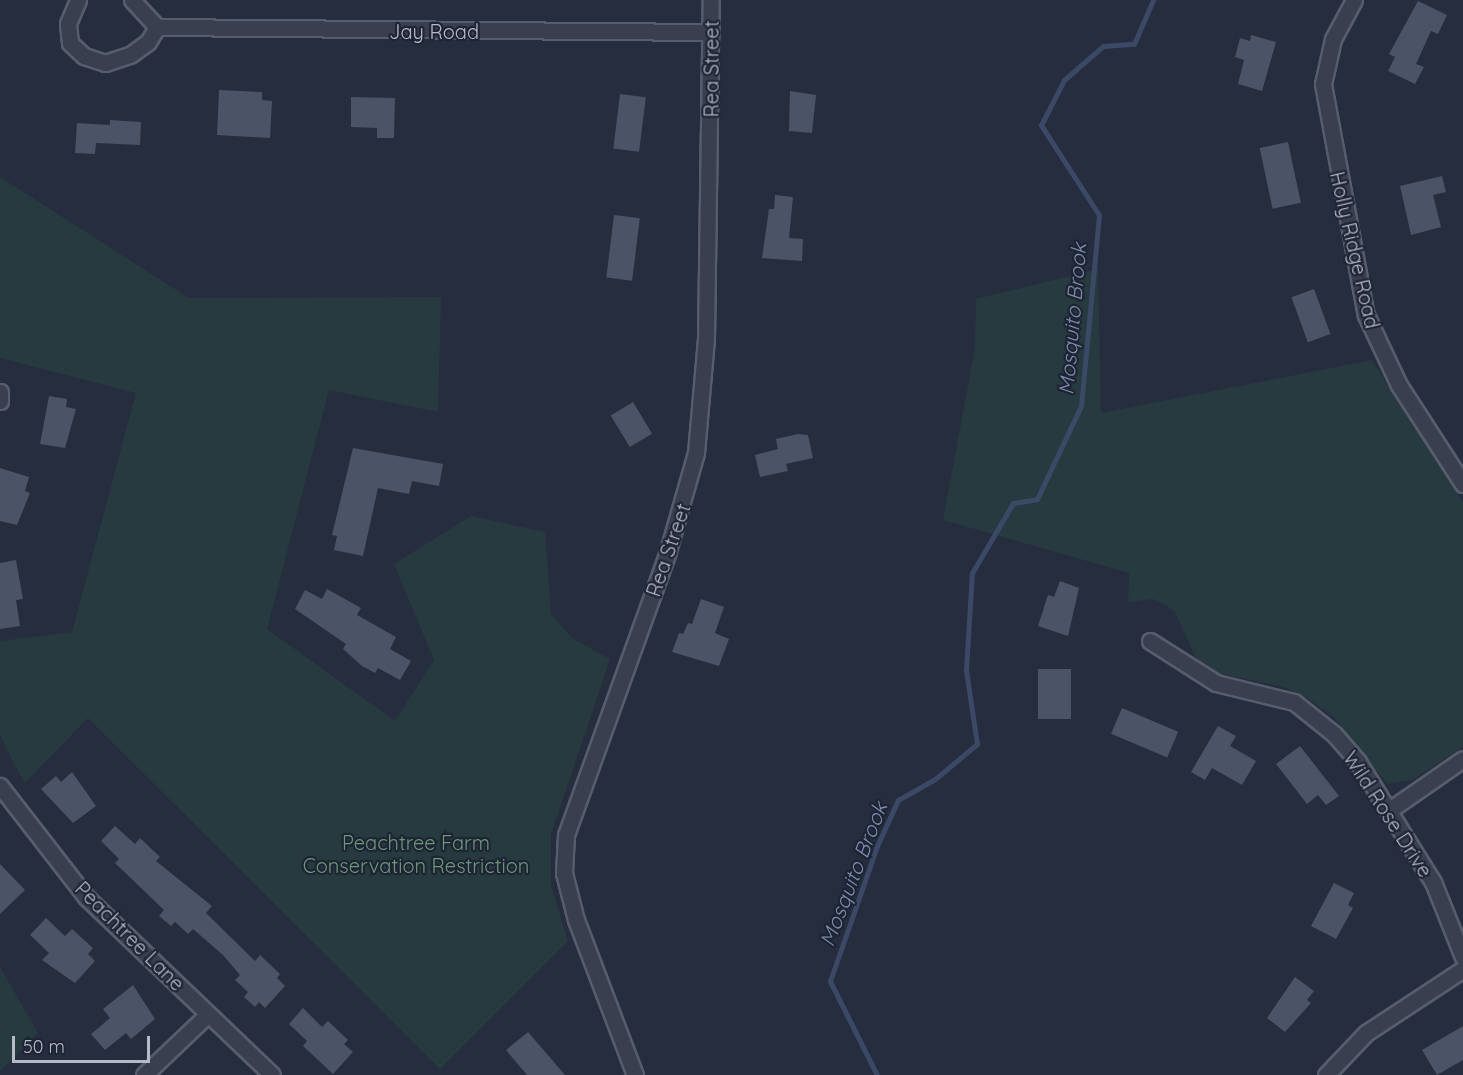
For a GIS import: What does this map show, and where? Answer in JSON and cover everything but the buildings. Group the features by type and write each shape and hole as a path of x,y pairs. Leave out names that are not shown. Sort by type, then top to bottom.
{"street":[{"path":"78,0 68,24 70,42 84,56 105,63 130,55 148,42 157,27 132,0"},
{"name":"Rea Street","path":"634,1075 576,920 564,873 566,835 668,551 696,453 706,338 711,0"},
{"name":"Holly Ridge Road","path":"1354,0 1333,39 1323,84 1366,315 1400,384 1463,484"},
{"name":"Jay Road","path":"157,27 711,32"},
{"path":"0,392 0,400"},
{"name":"Wild Rose Drive","path":"1150,641 1216,683 1294,702 1316,717 1358,762 1432,882 1463,957"},
{"path":"1388,811 1463,759"},
{"name":"Peachtree Lane","path":"0,786 87,897 272,1075"},
{"path":"1326,1075 1366,1033 1463,969"},
{"path":"144,1075 208,1014"}],"green space":[{"name":"Peachtree Farm Conservation Restriction","path":"0,177 189,298 441,297 438,412 329,390 267,629 395,721 434,660 394,564 471,516 545,532 551,614 572,638 610,659 551,834 551,885 568,941 440,1069 88,718 25,783 11,758 0,734 0,641 72,632 136,393 0,358"},
{"path":"1098,269 1101,413 1372,360 1463,502 1463,747 1412,780 1387,784 1334,717 1307,698 1284,687 1212,672 1198,663 1174,610 1153,599 1128,602 1129,573 943,520 975,348 976,299"},
{"path":"0,967 38,1033 0,1071"}],"waterway":[{"name":"Mosquito Brook","path":"877,1075 830,981 877,846 898,800 935,779 977,744 966,670 972,573 1013,503 1037,499 1081,406 1099,215 1041,125 1064,80 1103,46 1134,44 1153,0"}]}
